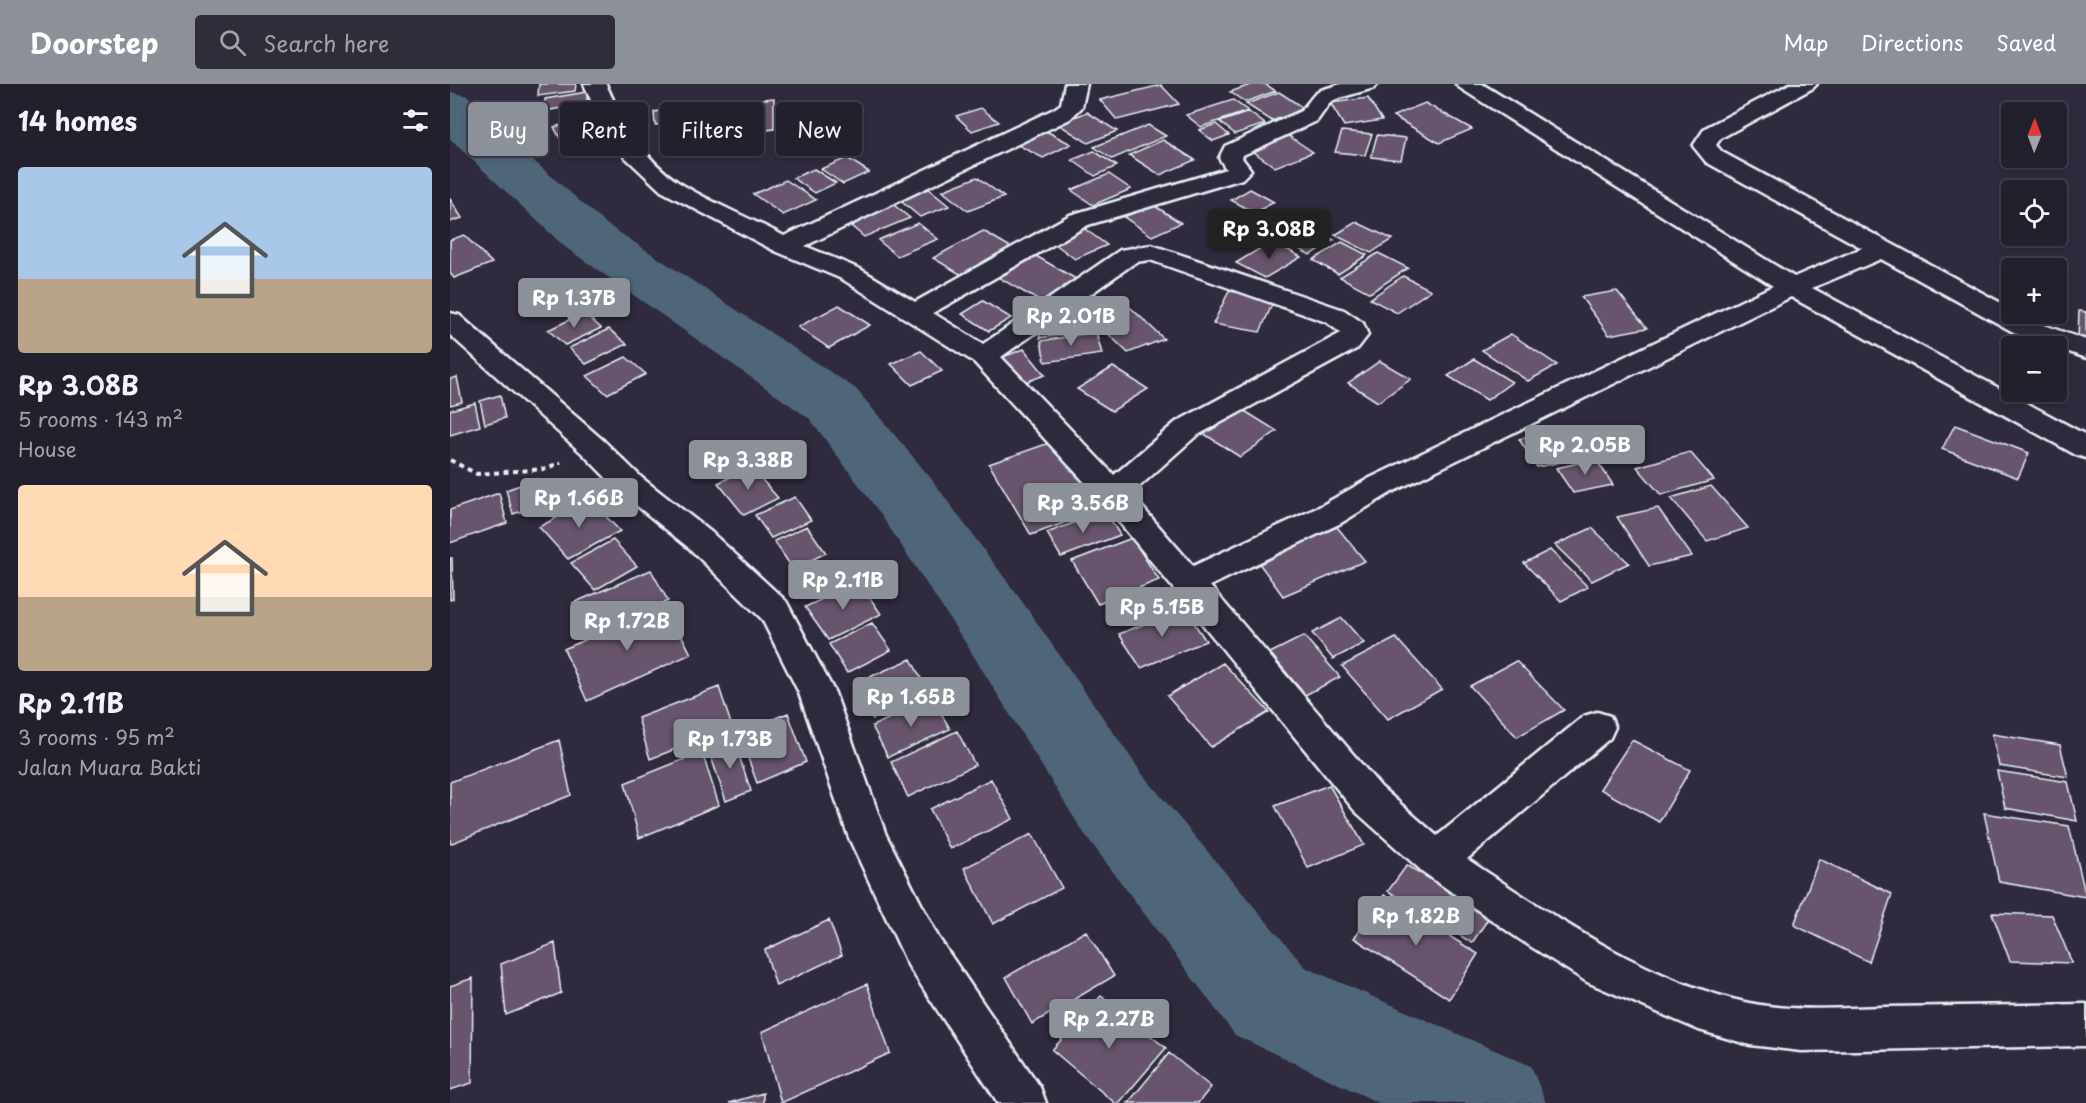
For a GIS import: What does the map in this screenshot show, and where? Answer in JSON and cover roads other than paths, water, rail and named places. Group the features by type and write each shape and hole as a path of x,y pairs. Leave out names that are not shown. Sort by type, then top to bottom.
{"street":[{"path":"595,84 610,119 633,152 669,186 784,246 851,274 984,356 1113,493 1368,799 1437,860 1533,926 1602,968 1700,1009 1750,1024 1801,1030 2086,1025"},
{"path":"784,246 1062,114 1071,106 1076,84"},
{"path":"916,312 1079,220 1234,174 1239,170 1230,158 1233,151 1315,112 1319,101 1325,96 1367,84"},
{"path":"1467,84 1792,287 2086,448"},
{"path":"1806,84 1713,133 1704,146 1714,157 2026,328 2086,349"},
{"path":"1187,583 1330,515 1381,484 1792,287 1882,249"},
{"path":"984,356 1129,255 1145,252 1152,252 1335,316 1354,329 1355,335 1348,342 1254,390 1186,429 1113,493"},
{"path":"450,321 594,448 631,485 700,540 774,610 817,693 868,838 923,951 1024,1103"},
{"path":"1437,860 1597,727"}],"waterway":[{"path":"450,107 478,139 585,235 833,404 904,494 993,621 1112,802 1270,1001 1494,1103"}]}
